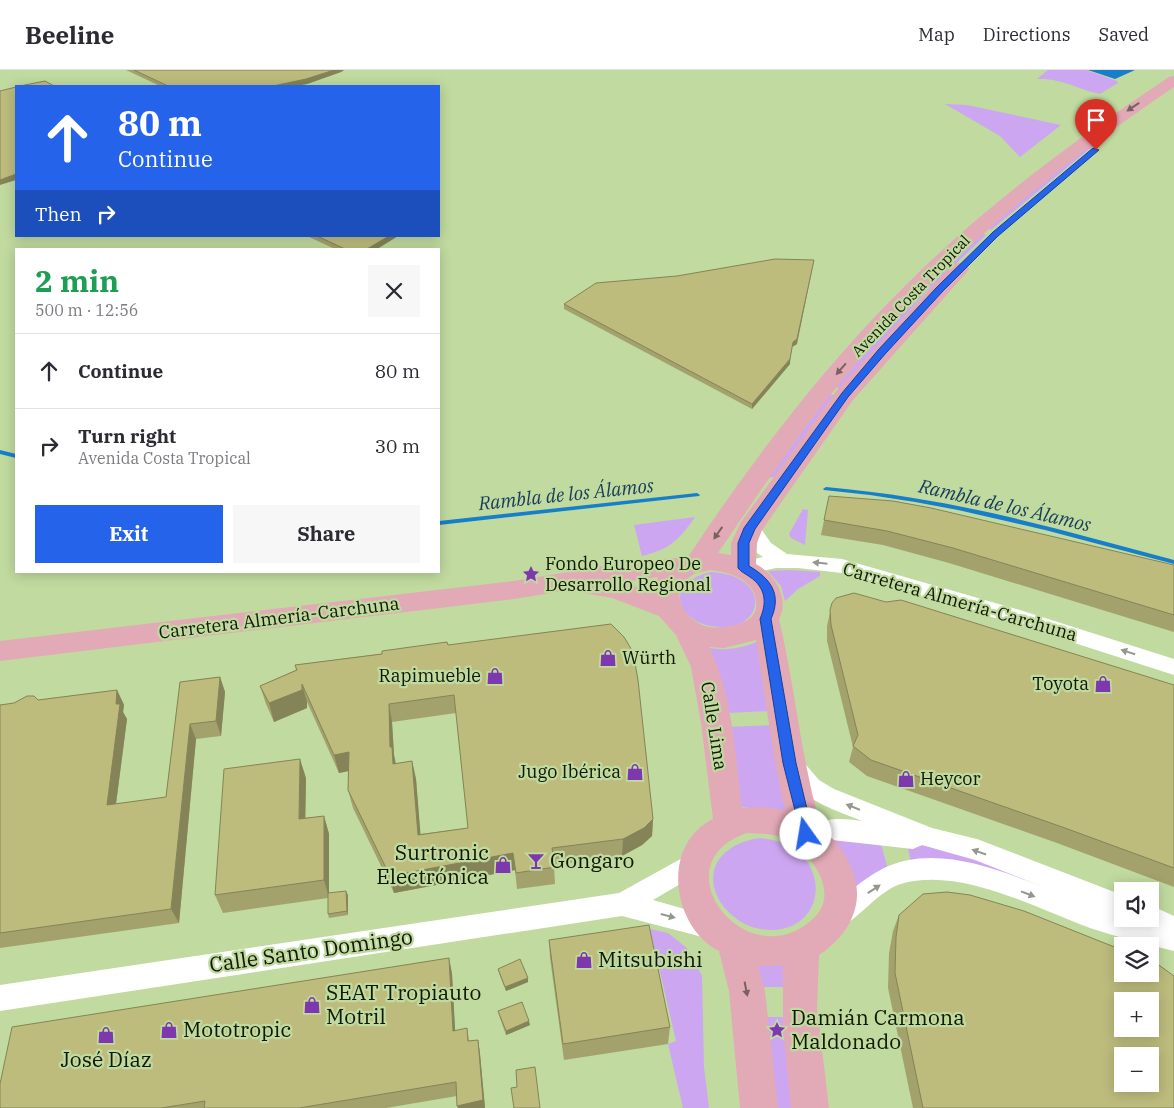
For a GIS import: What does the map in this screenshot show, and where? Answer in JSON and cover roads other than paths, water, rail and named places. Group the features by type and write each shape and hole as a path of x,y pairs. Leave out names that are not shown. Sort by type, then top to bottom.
{"main road":[{"name":"Avenida Costa Tropical","path":"693,564 808,409 846,363 917,286 977,228 1069,153 1174,80"},
{"name":"Avenida Costa Tropical","path":"743,568 744,543 750,528 845,395 883,351 974,255 1107,141 1174,94"},
{"path":"720,562 743,568 756,575 765,585 770,596 770,608 766,619 755,629 740,636 723,638 705,637 688,631 675,621 667,609 664,596 668,584 675,574 693,564 720,562"},
{"name":"Carretera Almería-Carchuna","path":"0,651 559,584 582,578 693,564"},
{"name":"Carretera Almería-Carchuna","path":"559,584 616,590 667,609"},
{"path":"766,619 790,763 811,837"},
{"name":"Calle Lima","path":"688,631 705,667 716,722 728,825"},
{"path":"724,935 756,950 780,952 803,947 822,935 835,918 841,898 838,877 830,857 811,837 788,825 768,820 747,820 728,825 714,834 702,847 695,862 693,885 699,907 724,935 747,991 759,1108"},
{"path":"803,947 799,969 799,994 810,1108"}],"street":[{"path":"750,528 764,548 783,561"},
{"name":"Carretera Almería-Carchuna","path":"743,568 783,561 842,566 1020,618 1174,667"},
{"path":"790,763 811,787 826,796 930,838 976,850 1114,903"},
{"path":"811,837 827,829 930,838"},
{"name":"Calle Santo Domingo","path":"0,998 622,904 660,884 695,862"},
{"path":"835,918 872,889 900,873 932,870 958,872 996,881 1111,923 1174,939"},
{"name":"Calle Santo Domingo","path":"622,904 724,935"},
{"path":"1159,922 1174,929"}],"water":[{"path":"1088,70 1135,70 1115,79"}],"waterway":[{"name":"Rambla de los Álamos","path":"0,452 15,456"},
{"name":"Rambla de los Álamos","path":"826,489 870,493 958,508 1045,528 1174,562"},
{"name":"Rambla de los Álamos","path":"440,523 697,495"}],"place":[{"name":"Fondo Europeo De Desarrollo Regional","path":"531,574"},
{"name":"Würth","path":"608,658"},
{"name":"Rapimueble","path":"495,676"},
{"name":"Toyota","path":"1103,684"},
{"name":"Jugo Ibérica","path":"635,772"},
{"name":"Heycor","path":"906,779"},
{"name":"Gongaro","path":"536,861"},
{"name":"Surtronic Electrónica","path":"503,865"},
{"name":"Mitsubishi","path":"584,960"},
{"name":"SEAT Tropiauto Motril","path":"312,1005"},
{"name":"Mototropic","path":"169,1030"},
{"name":"Damián Carmona Maldonado","path":"777,1030"},
{"name":"José Díaz","path":"106,1035"}]}
